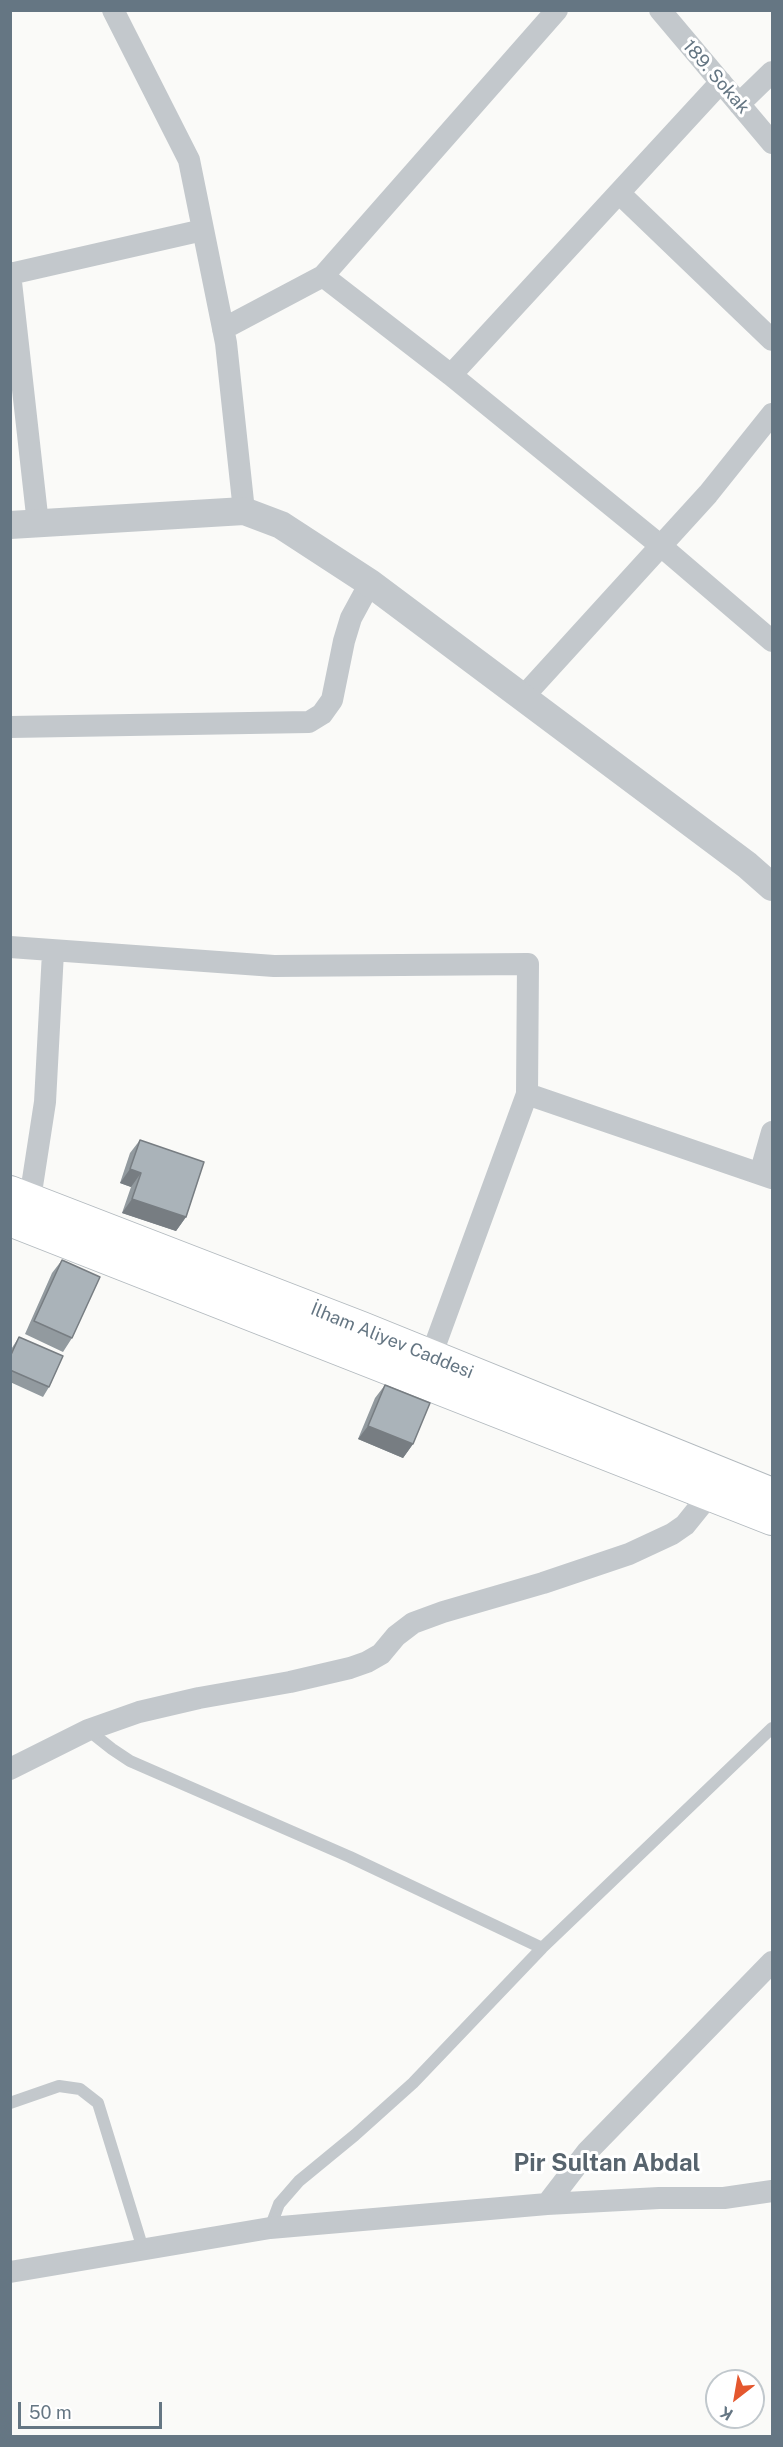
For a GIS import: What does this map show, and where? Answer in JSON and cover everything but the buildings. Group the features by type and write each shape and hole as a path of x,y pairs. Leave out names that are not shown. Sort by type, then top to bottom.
{"main road":[{"name":"İlham Aliyev Caddesi","path":"17,1204 431,1356 772,1494"},
{"name":"İlham Aliyev Caddesi","path":"17,1204 772,1519"}],"street":[{"path":"113,10 189,160 223,329 244,511"},
{"path":"223,329 323,276 557,10"},
{"name":"189. Sokak","path":"660,10 772,143"},
{"path":"739,104 772,72"},
{"path":"451,375 721,82"},
{"path":"619,193 772,340"},
{"path":"203,230 11,274 24,524 244,511 281,525 370,583 747,865 772,887"},
{"path":"323,276 451,375 661,546 772,641"},
{"path":"523,697 708,494 772,415"},
{"path":"10,727 309,722 322,714 332,700 349,626 370,583"},
{"path":"10,947 53,952 274,966 528,964 527,1094 431,1356"},
{"path":"17,1204 45,1102 53,952"},
{"path":"527,1094 766,1176 772,1132"},
{"path":"10,1769 88,1730 163,1705 290,1682 367,1662 381,1654 396,1636 413,1623 619,1558 672,1534 691,1519 710,1494"},
{"path":"547,2205 587,2152 772,1962"},
{"path":"10,2272 270,2228 547,2205 659,2198 724,2198 772,2191"}],"lane":[{"path":"270,2228 279,2204 293,2186 413,2083 542,1948 772,1728"},
{"path":"88,1730 130,1761 351,1857 542,1948"},
{"path":"10,2103 59,2086 80,2089 98,2103 143,2249"}],"district":[{"name":"Pir Sultan Abdal","path":"607,2164"}]}
